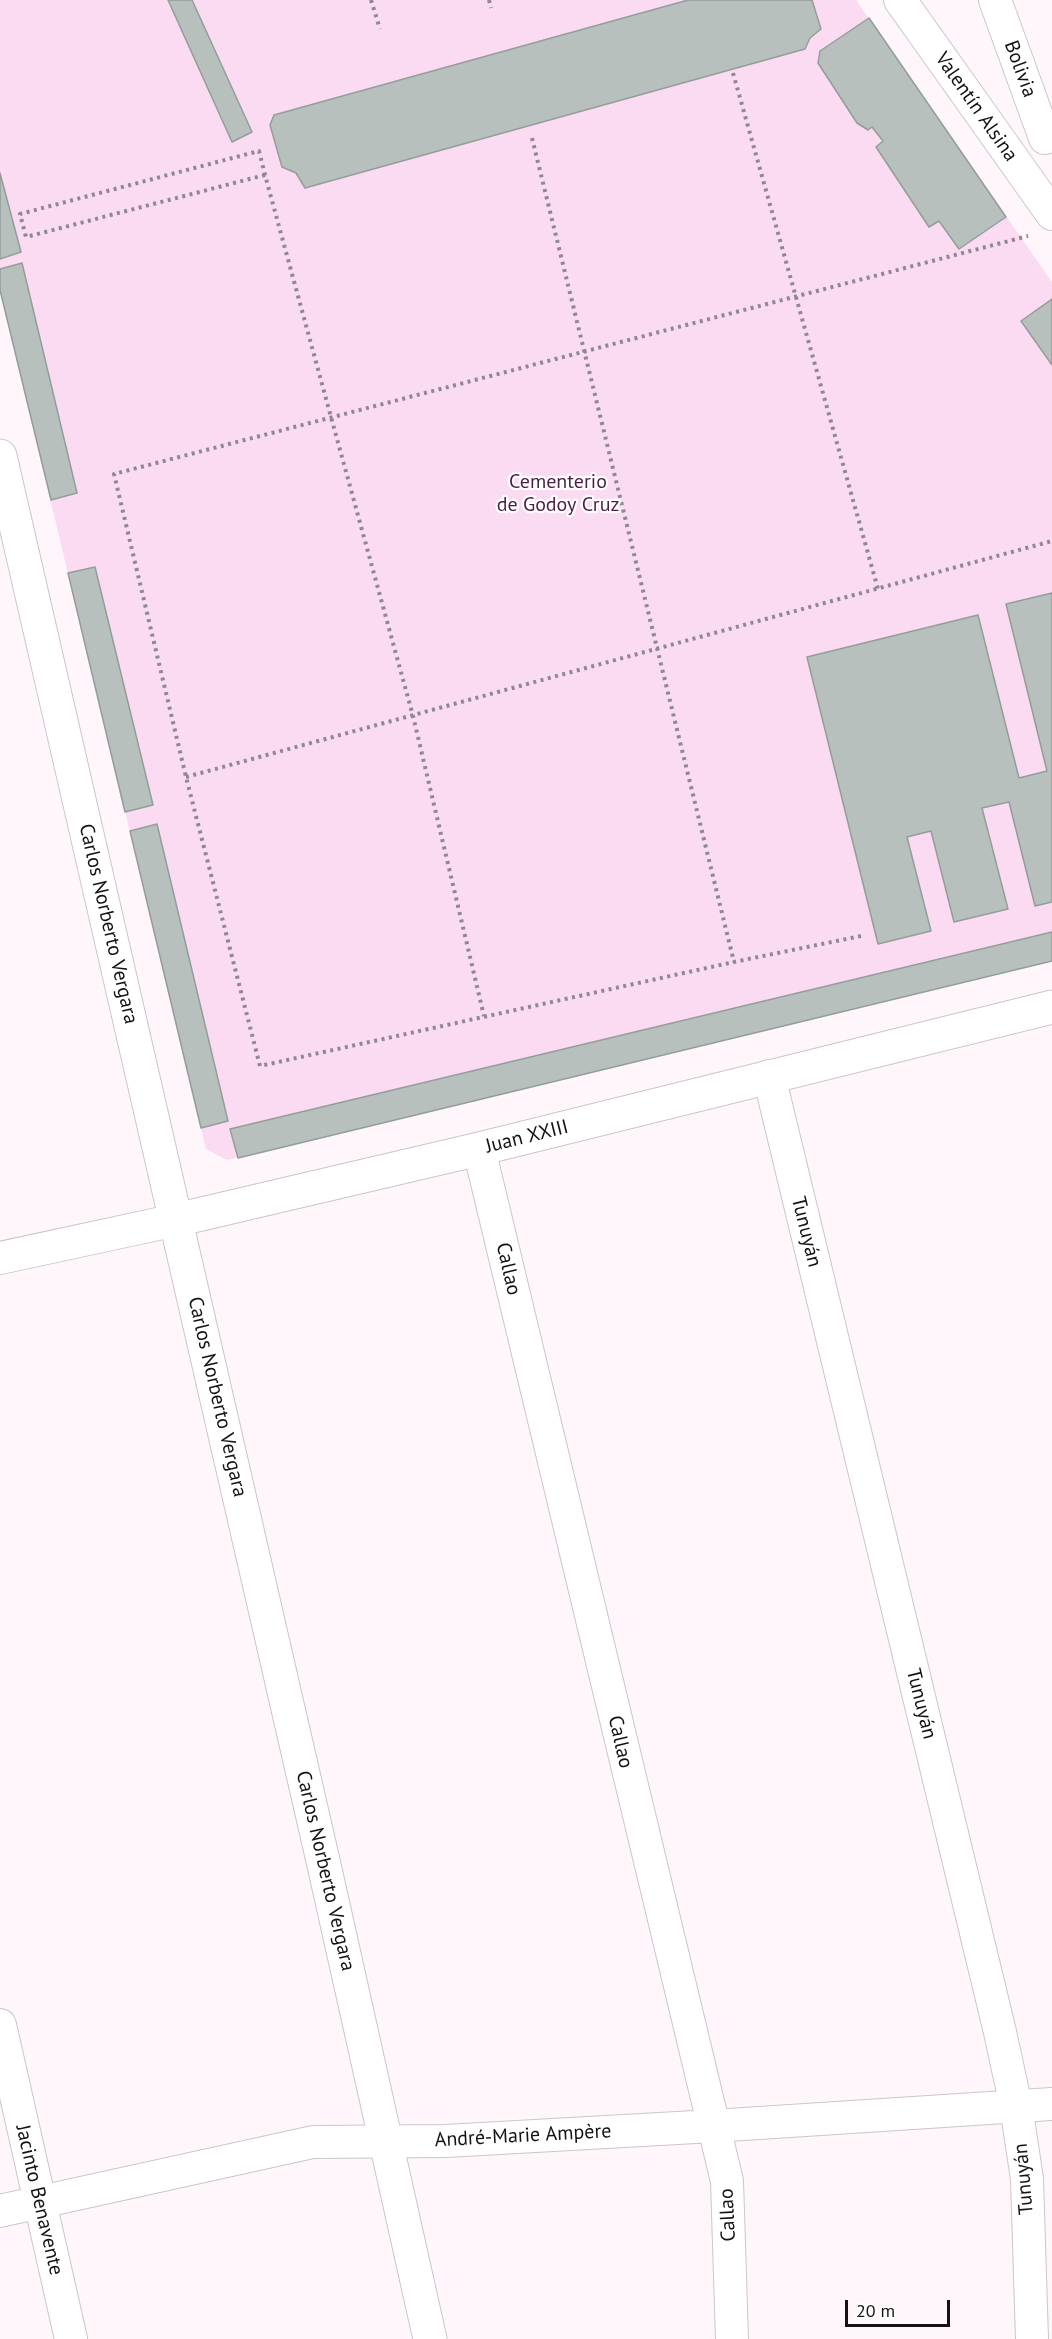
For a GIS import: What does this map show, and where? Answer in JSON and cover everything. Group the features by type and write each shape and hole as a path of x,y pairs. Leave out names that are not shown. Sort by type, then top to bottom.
{"street":[{"name":"Valentín Alsina","path":"900,0 1005,148 1042,225"},
{"name":"Bolivia","path":"995,0 1048,137"},
{"path":"1005,148 1048,137"},
{"name":"Carlos Norberto Vergara","path":"0,456 387,2142 430,2339"},
{"name":"Juan XXIII","path":"0,1258 176,1220 479,1149 1052,1006"},
{"name":"Tunuyán","path":"769,1076 992,1997 1016,2106 1027,2179 1032,2339"},
{"name":"Callao","path":"479,1149 727,2181 732,2339"},
{"name":"Jacinto Benavente","path":"0,2025 71,2339"},
{"name":"André-Marie Ampère","path":"0,2211 313,2142 387,2142 713,2126 1052,2104"}],"path":[{"path":"370,0 380,29"},
{"path":"489,0 491,8"},
{"path":"733,73 878,589"},
{"path":"532,138 734,962"},
{"path":"265,175 26,237 20,214 259,151 413,716 484,1016"},
{"path":"861,936 260,1066 186,777 114,474 796,296 1042,225"},
{"path":"186,777 1052,541"}],"green space":[{"name":"Cementerio de Godoy Cruz","path":"0,0 856,0 1052,282 1052,961 227,1160 206,1149 0,290"}],"building":[{"path":"168,0 192,0 252,132 232,142"},
{"path":"688,0 812,0 821,29 810,38 805,49 305,188 296,173 282,167 270,125 274,115"},
{"path":"869,18 1006,217 959,249 939,221 929,227 876,147 883,141 872,127 868,130 857,123 818,63 820,51"},
{"path":"0,173 21,252 0,259"},
{"path":"22,263 77,493 51,500 0,290 0,269"},
{"path":"1052,299 1052,365 1021,321"},
{"path":"95,567 153,805 125,812 68,573"},
{"path":"1052,593 1052,902 1035,906 1009,802 982,808 1008,909 954,922 931,831 907,837 931,931 878,944 807,657 978,615 1019,778 1047,771 1006,604"},
{"path":"157,824 228,1121 201,1128 130,831"},
{"path":"1052,932 1052,961 238,1158 230,1129"}]}
